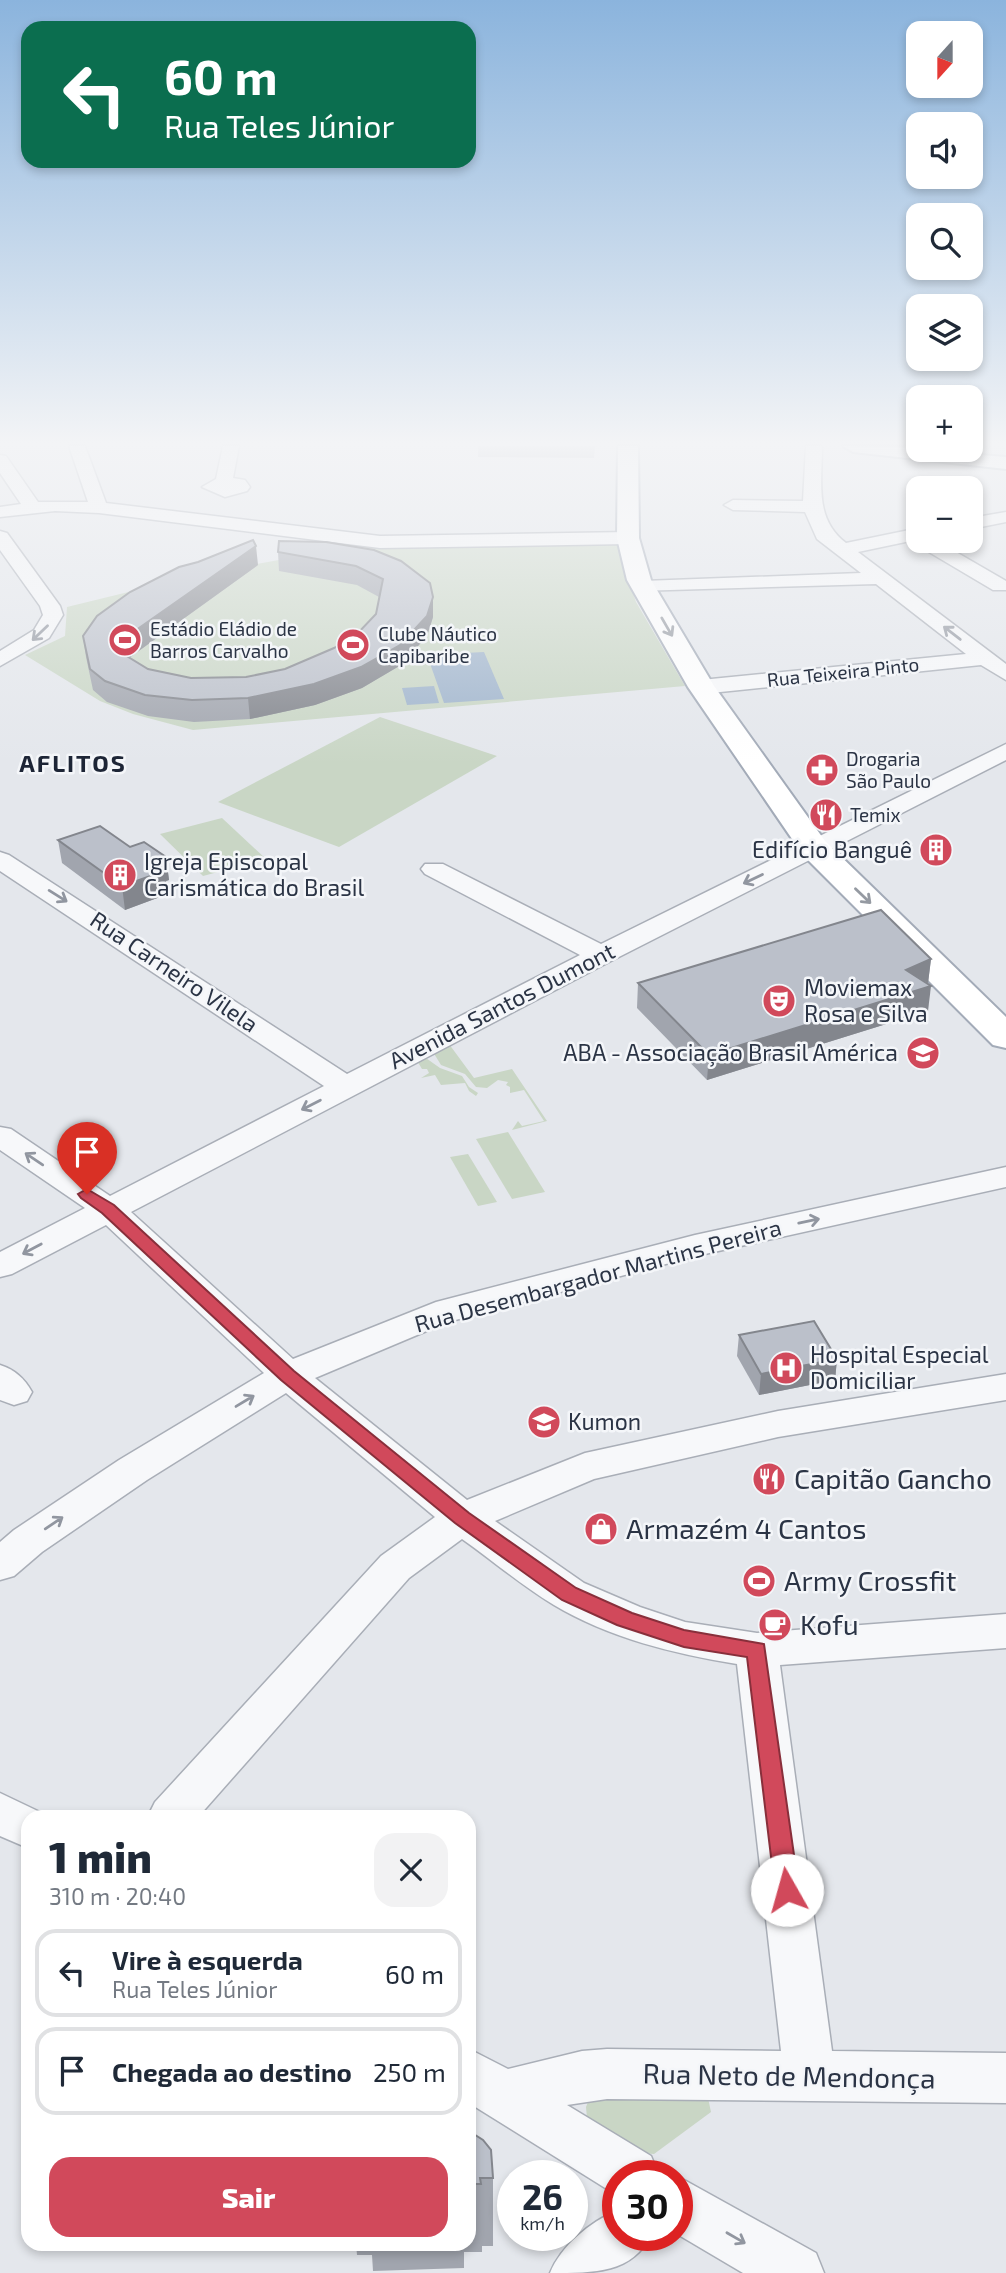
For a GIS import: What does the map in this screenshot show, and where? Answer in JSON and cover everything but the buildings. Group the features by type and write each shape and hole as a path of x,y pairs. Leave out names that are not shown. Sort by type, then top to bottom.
{"main road":[{"path":"632,552 643,587 701,687 814,848 1006,1037"}],"street":[{"path":"0,660 42,634 53,615 50,606 11,552"},
{"path":"846,552 1006,674"},
{"path":"945,553 1000,586"},
{"path":"643,587 881,578"},
{"name":"Rua Teixeira Pinto","path":"701,687 985,658"},
{"name":"Avenida Santos Dumont","path":"0,1265 601,954 1006,751"},
{"name":"Rua Carneiro Vilela","path":"0,860 105,926 346,1087"},
{"path":"434,869 601,954"},
{"path":"0,1136 108,1209 288,1375 462,1518 569,1594 684,1639 757,1650 1006,1631"},
{"name":"Rua Desembargador Martins Pereira","path":"0,1565 29,1541 133,1470 288,1375 436,1314 695,1246 1006,1177"},
{"path":"175,1810 395,1567 462,1518 585,1467 778,1424 1006,1387"},
{"path":"757,1650 810,2077"},
{"path":"0,1813 21,1824"},
{"name":"Rua Neto de Mendonça","path":"487,2084 660,2073 1006,2078"},
{"path":"561,2132 556,2105 572,2079"},
{"path":"487,2084 607,2160"},
{"path":"693,2212 796,2273"},
{"path":"578,2273 605,2251"}],"green space":[{"name":"Clube Náutico Capibaribe","path":"323,552 620,552 636,602 685,686 193,730 133,714 100,701 25,655 65,636 67,607 202,574"},
{"path":"380,717 497,756 339,847 218,802"},
{"path":"222,818 266,859 203,876 160,834"},
{"path":"449,1044 474,1078 512,1069 547,1121 512,1130 518,1121 522,1126 544,1121 524,1090 510,1093 510,1087 506,1085 508,1082 498,1080 487,1088 476,1087 465,1074 441,1065 433,1052"},
{"path":"423,1056 440,1068 462,1076 469,1087 478,1093 476,1096 469,1091 465,1083 441,1085 435,1075 421,1078 429,1073 427,1069 422,1069 416,1059"},
{"path":"508,1132 545,1192 512,1199 476,1139"},
{"path":"468,1154 497,1202 478,1206 450,1157"},
{"path":"590,2097 708,2098 711,2112 654,2154 642,2153 587,2118 586,2107"}],"water":[{"path":"484,652 504,699 444,703 427,655"},
{"path":"434,686 439,703 407,705 402,688"}],"place":[{"name":"Estádio Eládio de Barros Carvalho","path":"125,640"},
{"name":"Clube Náutico Capibaribe","path":"353,645"},
{"name":"Drogaria São Paulo","path":"822,770"},
{"name":"Temix","path":"826,815"},
{"name":"Edifício Banguê","path":"936,850"},
{"name":"Igreja Episcopal Carismática do Brasil","path":"120,875"},
{"name":"Moviemax Rosa e Silva","path":"779,1001"},
{"name":"ABA - Associação Brasil América","path":"923,1053"},
{"name":"Hospital Especial Domiciliar","path":"786,1368"},
{"name":"Kumon","path":"544,1422"},
{"name":"Capitão Gancho","path":"769,1479"},
{"name":"Armazém 4 Cantos","path":"601,1529"},
{"name":"Army Crossfit","path":"759,1581"},
{"name":"Kofu","path":"775,1625"}],"district":[{"name":"AFLITOS","path":"73,764"}],"route":[{"path":"87,1194 108,1209 288,1375 462,1518 569,1594 625,1619 684,1639 757,1650 787,1890"}]}
